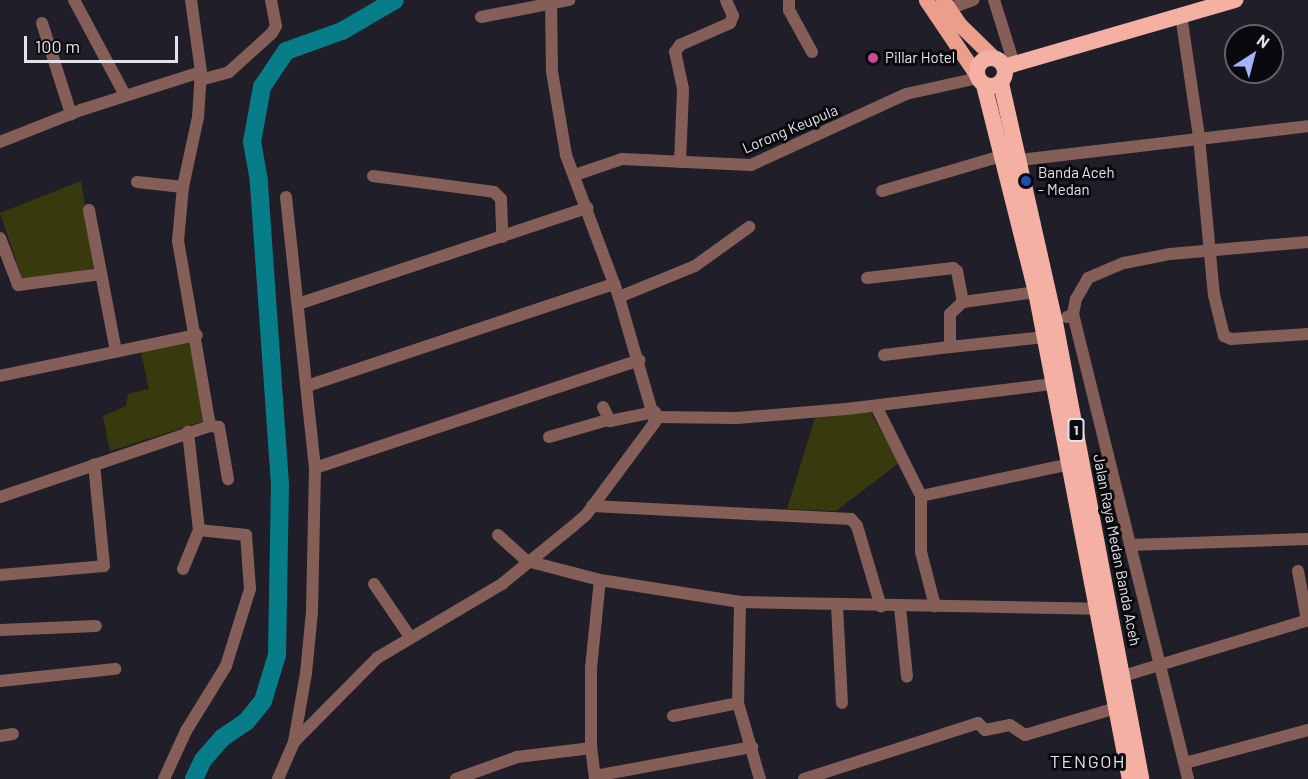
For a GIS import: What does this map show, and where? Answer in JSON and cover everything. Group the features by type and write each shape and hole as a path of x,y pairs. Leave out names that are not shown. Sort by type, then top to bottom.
{"highway":[{"path":"1004,63 1001,83 979,79 981,62 1004,63 1190,9 1235,0"},
{"name":"Jalan Raya Medan Banda Aceh","path":"979,79 1012,158 1123,676 1142,779"},
{"name":"Jalan Raya Medan Banda Aceh","path":"1001,83 1036,292 1048,328 1053,384 1130,779"}],"main road":[{"name":"1","path":"926,0 979,79"},
{"path":"945,4 1004,63"}],"street":[{"path":"74,0 125,95"},
{"path":"190,0 201,76 198,117 183,187 178,241 197,335 210,426"},
{"path":"0,142 125,95 201,76 229,72 272,33 276,26 271,0"},
{"path":"481,17 569,0"},
{"path":"681,162 683,89 675,52 680,45 729,23 733,16 726,0"},
{"path":"789,0 789,10 812,52"},
{"path":"945,4 973,0"},
{"path":"994,0 1004,63"},
{"path":"552,2 552,71 566,155 619,297 656,415"},
{"path":"1190,9 1214,295 1225,337 1308,334"},
{"path":"42,23 71,114"},
{"name":"Lorong Keupula","path":"574,175 622,159 751,165 906,94 979,79"},
{"path":"882,191 1012,158 1308,126"},
{"path":"372,176 494,192 501,199 502,237"},
{"path":"137,182 183,187"},
{"path":"278,779 294,742 312,612 315,468 286,197"},
{"path":"298,304 587,208"},
{"path":"89,210 116,351"},
{"path":"619,297 694,266 749,227"},
{"path":"0,238 18,285 101,273"},
{"path":"1188,779 1073,314 1079,291 1094,273 1159,257 1308,242"},
{"path":"867,278 955,268 963,302"},
{"path":"306,386 614,284"},
{"path":"950,347 950,314 963,302 1036,292"},
{"path":"884,355 950,347 1048,328 1073,314"},
{"path":"0,376 197,335"},
{"path":"315,468 639,360"},
{"path":"549,437 608,420 656,415 737,418 876,406 1053,384"},
{"path":"876,406 921,496 921,552 935,606"},
{"path":"603,407 608,420"},
{"path":"294,742 369,665 410,637 489,592 572,527 592,506 656,415"},
{"path":"0,497 210,426 219,427 228,479"},
{"path":"183,569 199,530 188,432"},
{"path":"0,574 104,566 94,464"},
{"path":"921,496 1070,464"},
{"path":"592,506 852,519 856,523 881,607"},
{"path":"164,779 181,740 226,666 250,589 246,535 199,530"},
{"path":"498,535 527,561 600,580 740,602 881,607 1097,609"},
{"path":"1130,545 1308,539"},
{"path":"1123,676 1161,667 1307,620 1298,571"},
{"path":"600,580 591,668 591,748 595,777 752,747"},
{"path":"374,584 410,637"},
{"path":"740,602 738,703 760,779"},
{"path":"837,605 842,703"},
{"path":"900,607 906,677"},
{"path":"0,630 96,626"},
{"path":"0,681 115,669"},
{"path":"673,716 738,703"},
{"path":"804,779 978,723 986,730 1010,725 1024,735 1116,708"},
{"path":"1185,763 1308,730"},
{"path":"456,779 517,757 591,748"}],"shaded area":[{"path":"81,181 95,268 23,281 0,213"},
{"path":"192,340 204,421 110,451 103,416 126,406 128,394 149,389 141,352"},
{"path":"870,411 899,463 836,511 787,509 815,418"}],"waterway":[{"path":"194,779 203,760 222,738 246,722 263,701 277,655 280,485 259,181 252,142 262,87 286,51 342,31 395,0"}],"place":[{"name":"Pillar Hotel","path":"873,58"},
{"name":"Banda Aceh - Medan","path":"1026,181"}],"district":[{"name":"TENGOH","path":"1088,761"}]}
